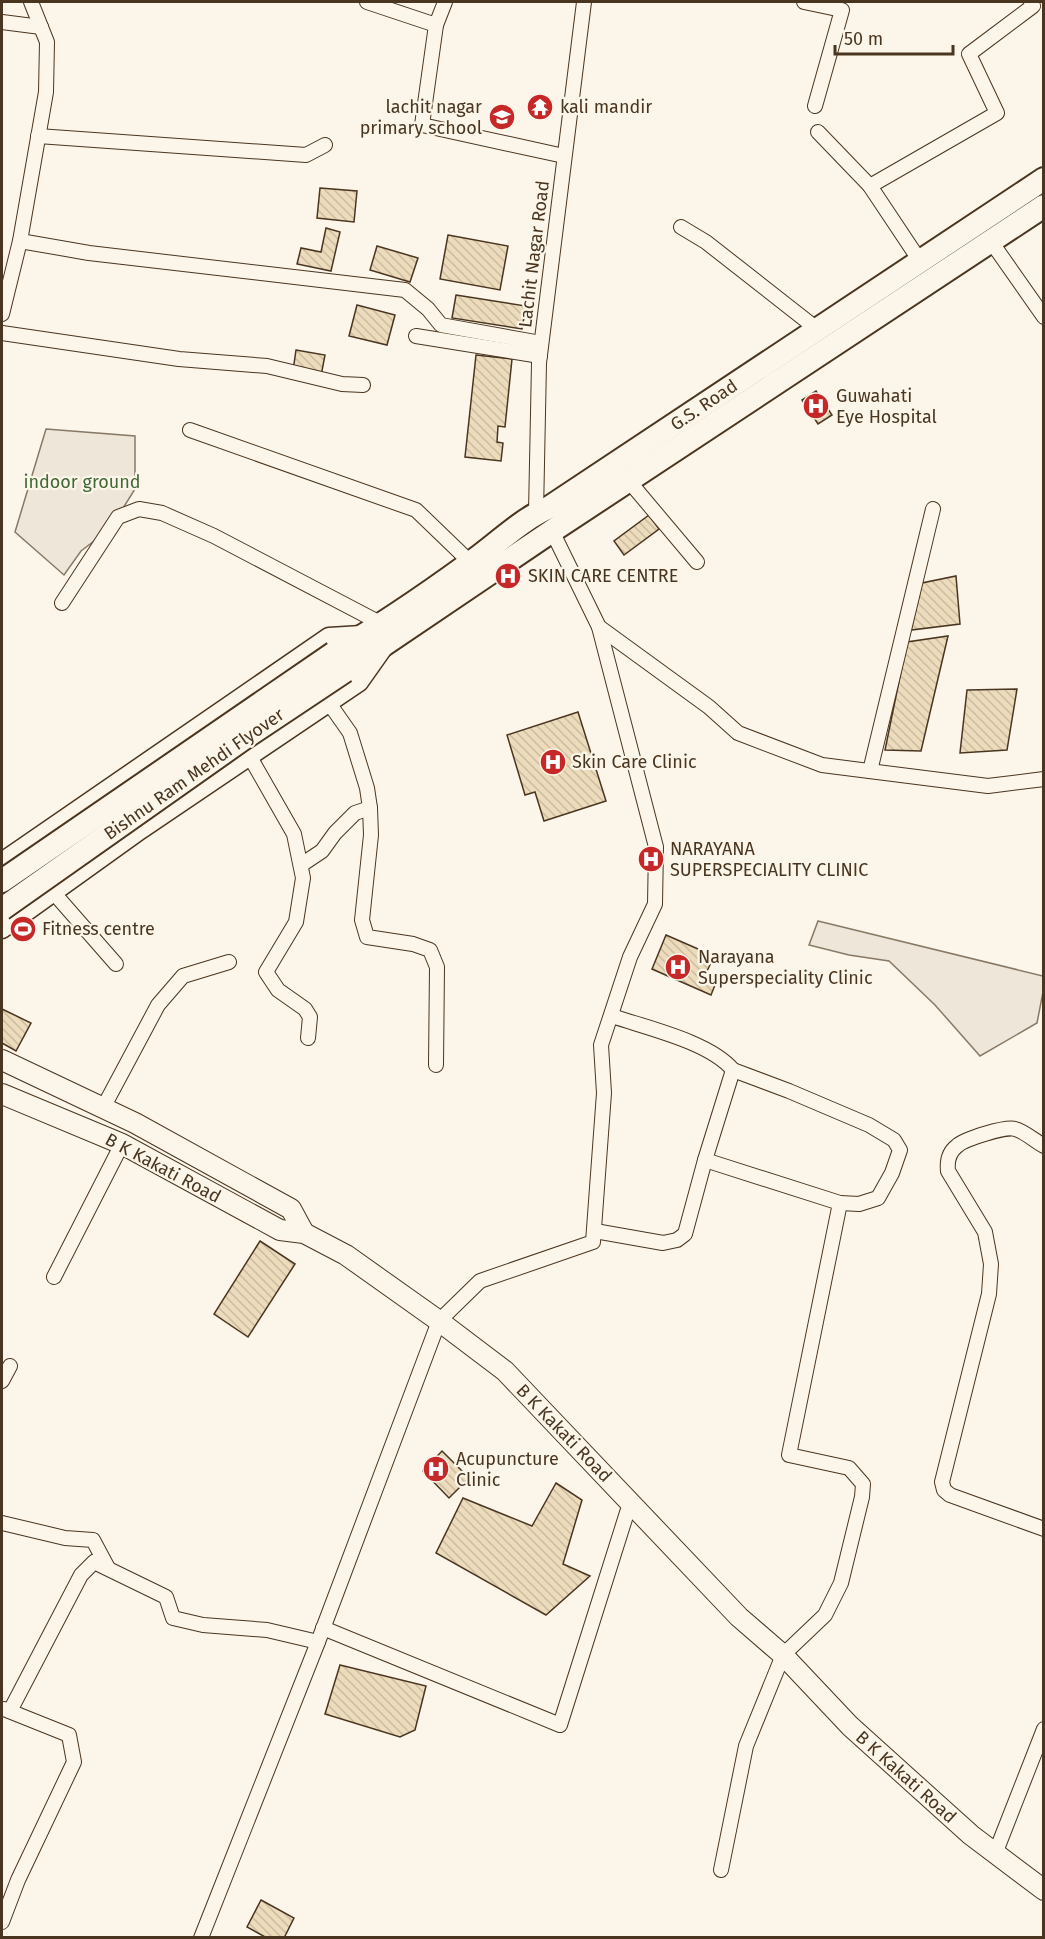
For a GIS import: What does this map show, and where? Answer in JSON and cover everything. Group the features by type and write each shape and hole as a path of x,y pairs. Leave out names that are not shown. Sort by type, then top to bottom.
{"main road":[{"name":"G.S. Road","path":"379,633 536,513 550,507 1044,179"},
{"name":"G.S. Road","path":"379,633 552,531 1044,206"},
{"name":"Bishnu Ram Mehdi Flyover","path":"2,909 243,738 379,633"},
{"name":"Bishnu Ram Mehdi Flyover","path":"3,867 339,662"},
{"path":"2,1060 135,1123 291,1209 304,1233"},
{"name":"B K Kakati Road","path":"2,1094 122,1144 280,1230 304,1233 346,1255 440,1321 505,1371 739,1617 783,1655 849,1726 970,1835 1044,1890"}],"street":[{"path":"2,314 20,241 46,92 47,42 31,2"},
{"path":"367,2 436,26"},
{"path":"445,2 436,26 422,125 564,156"},
{"name":"Lachit Nagar Road","path":"536,513 540,349 584,2"},
{"path":"804,2 842,10 815,106"},
{"path":"870,186 997,113 969,54 1034,6 1031,2"},
{"path":"2,22 41,27"},
{"path":"818,132 870,186 920,261"},
{"path":"38,136 306,155 325,145"},
{"path":"681,228 706,242 817,329"},
{"path":"990,240 1044,317"},
{"path":"20,241 89,253 405,290 428,309 441,325 540,349"},
{"path":"2,333 179,359 267,366 342,384 363,386"},
{"path":"416,336 540,349"},
{"path":"190,430 417,510 471,563"},
{"path":"628,480 697,562"},
{"path":"62,603 117,517 139,509 162,513 214,536 379,633"},
{"path":"870,771 933,509"},
{"path":"201,1938 318,1642 440,1321 480,1281 593,1242 604,1093 601,1046 630,957 655,904 656,847 599,627 552,531"},
{"path":"599,627 709,706 738,733 822,765 988,786 1044,779"},
{"path":"2,930 140,830 359,682 379,633"},
{"path":"116,964 46,897 3,867 37,836 329,638 379,633"},
{"path":"329,703 350,733 367,788 371,835 363,920 367,937 413,944 430,950 436,968 436,1065"},
{"path":"250,757 294,834 303,878 296,921 266,972 278,990 305,1009 310,1017 309,1038"},
{"path":"301,865 322,851 335,833 355,813 370,808"},
{"path":"37,836 70,880"},
{"path":"104,1108 158,1005 183,976 229,962"},
{"path":"612,1016 705,1048 726,1061 733,1070 869,1125 894,1140 900,1150 892,1173 879,1198 858,1204 840,1203 705,1160"},
{"path":"595,1231 663,1243 677,1240 685,1234 733,1070"},
{"path":"1044,1146 1015,1129 999,1130 957,1145 947,1164 948,1171 985,1232 991,1264 988,1294 942,1482 944,1490 950,1495 1044,1529"},
{"path":"54,1277 122,1144"},
{"path":"721,1870 746,1746 783,1655 825,1616 837,1591 862,1497 863,1484 849,1468 789,1455 840,1203"},
{"path":"2,1382 10,1366"},
{"path":"323,1628 560,1725 630,1503"},
{"path":"2,1523 65,1538 93,1540 108,1568"},
{"path":"2,1922 18,1880 74,1762 69,1735 6,1709 81,1575 94,1562 166,1597 173,1618 203,1625 267,1630 318,1642"},
{"path":"995,1854 1044,1729"}],"green space":[{"name":"indoor ground","path":"46,429 135,436 135,489 110,529 81,551 64,575 15,532"},
{"path":"818,921 1043,976 1043,992 1037,1023 980,1056 935,1005 889,961 849,955 809,945"}],"building":[{"path":"320,188 357,191 354,222 317,218"},
{"path":"326,228 340,232 331,271 297,264 301,248 321,252"},
{"path":"448,235 508,246 500,290 440,279"},
{"path":"377,246 418,258 410,282 370,270"},
{"path":"456,295 526,306 522,329 452,318"},
{"path":"357,305 395,315 387,345 349,336"},
{"path":"296,350 325,355 321,376 293,371"},
{"path":"476,355 512,359 505,427 498,426 497,442 503,443 501,461 465,457"},
{"path":"816,391 832,415 818,424 802,400"},
{"path":"649,515 659,529 624,555 614,541"},
{"path":"956,576 960,624 911,630 922,583"},
{"path":"948,636 921,751 885,750 907,642"},
{"path":"1017,689 1007,750 960,753 967,690"},
{"path":"578,712 606,801 544,821 535,792 525,795 507,735"},
{"path":"666,935 714,956 703,980 715,985 711,995 652,969"},
{"path":"2,1009 31,1023 16,1051 2,1043"},
{"path":"260,1241 295,1264 248,1337 214,1314"},
{"path":"442,1451 469,1478 449,1498 423,1471"},
{"path":"556,1483 582,1500 563,1564 590,1576 546,1615 436,1553 463,1498 532,1526"},
{"path":"340,1665 426,1686 415,1730 400,1737 325,1714"},
{"path":"261,1900 294,1918 284,1938 267,1938 247,1927"}],"place":[{"name":"kali mandir","path":"540,107"},
{"name":"lachit nagar primary school","path":"502,117"},
{"name":"Guwahati Eye Hospital","path":"816,406"},
{"name":"SKIN CARE CENTRE","path":"508,576"},
{"name":"Skin Care Clinic","path":"553,762"},
{"name":"NARAYANA SUPERSPECIALITY CLINIC","path":"651,859"},
{"name":"Fitness centre","path":"23,929"},
{"name":"Narayana Superspeciality Clinic","path":"678,967"},
{"name":"Acupuncture Clinic","path":"436,1469"}]}
